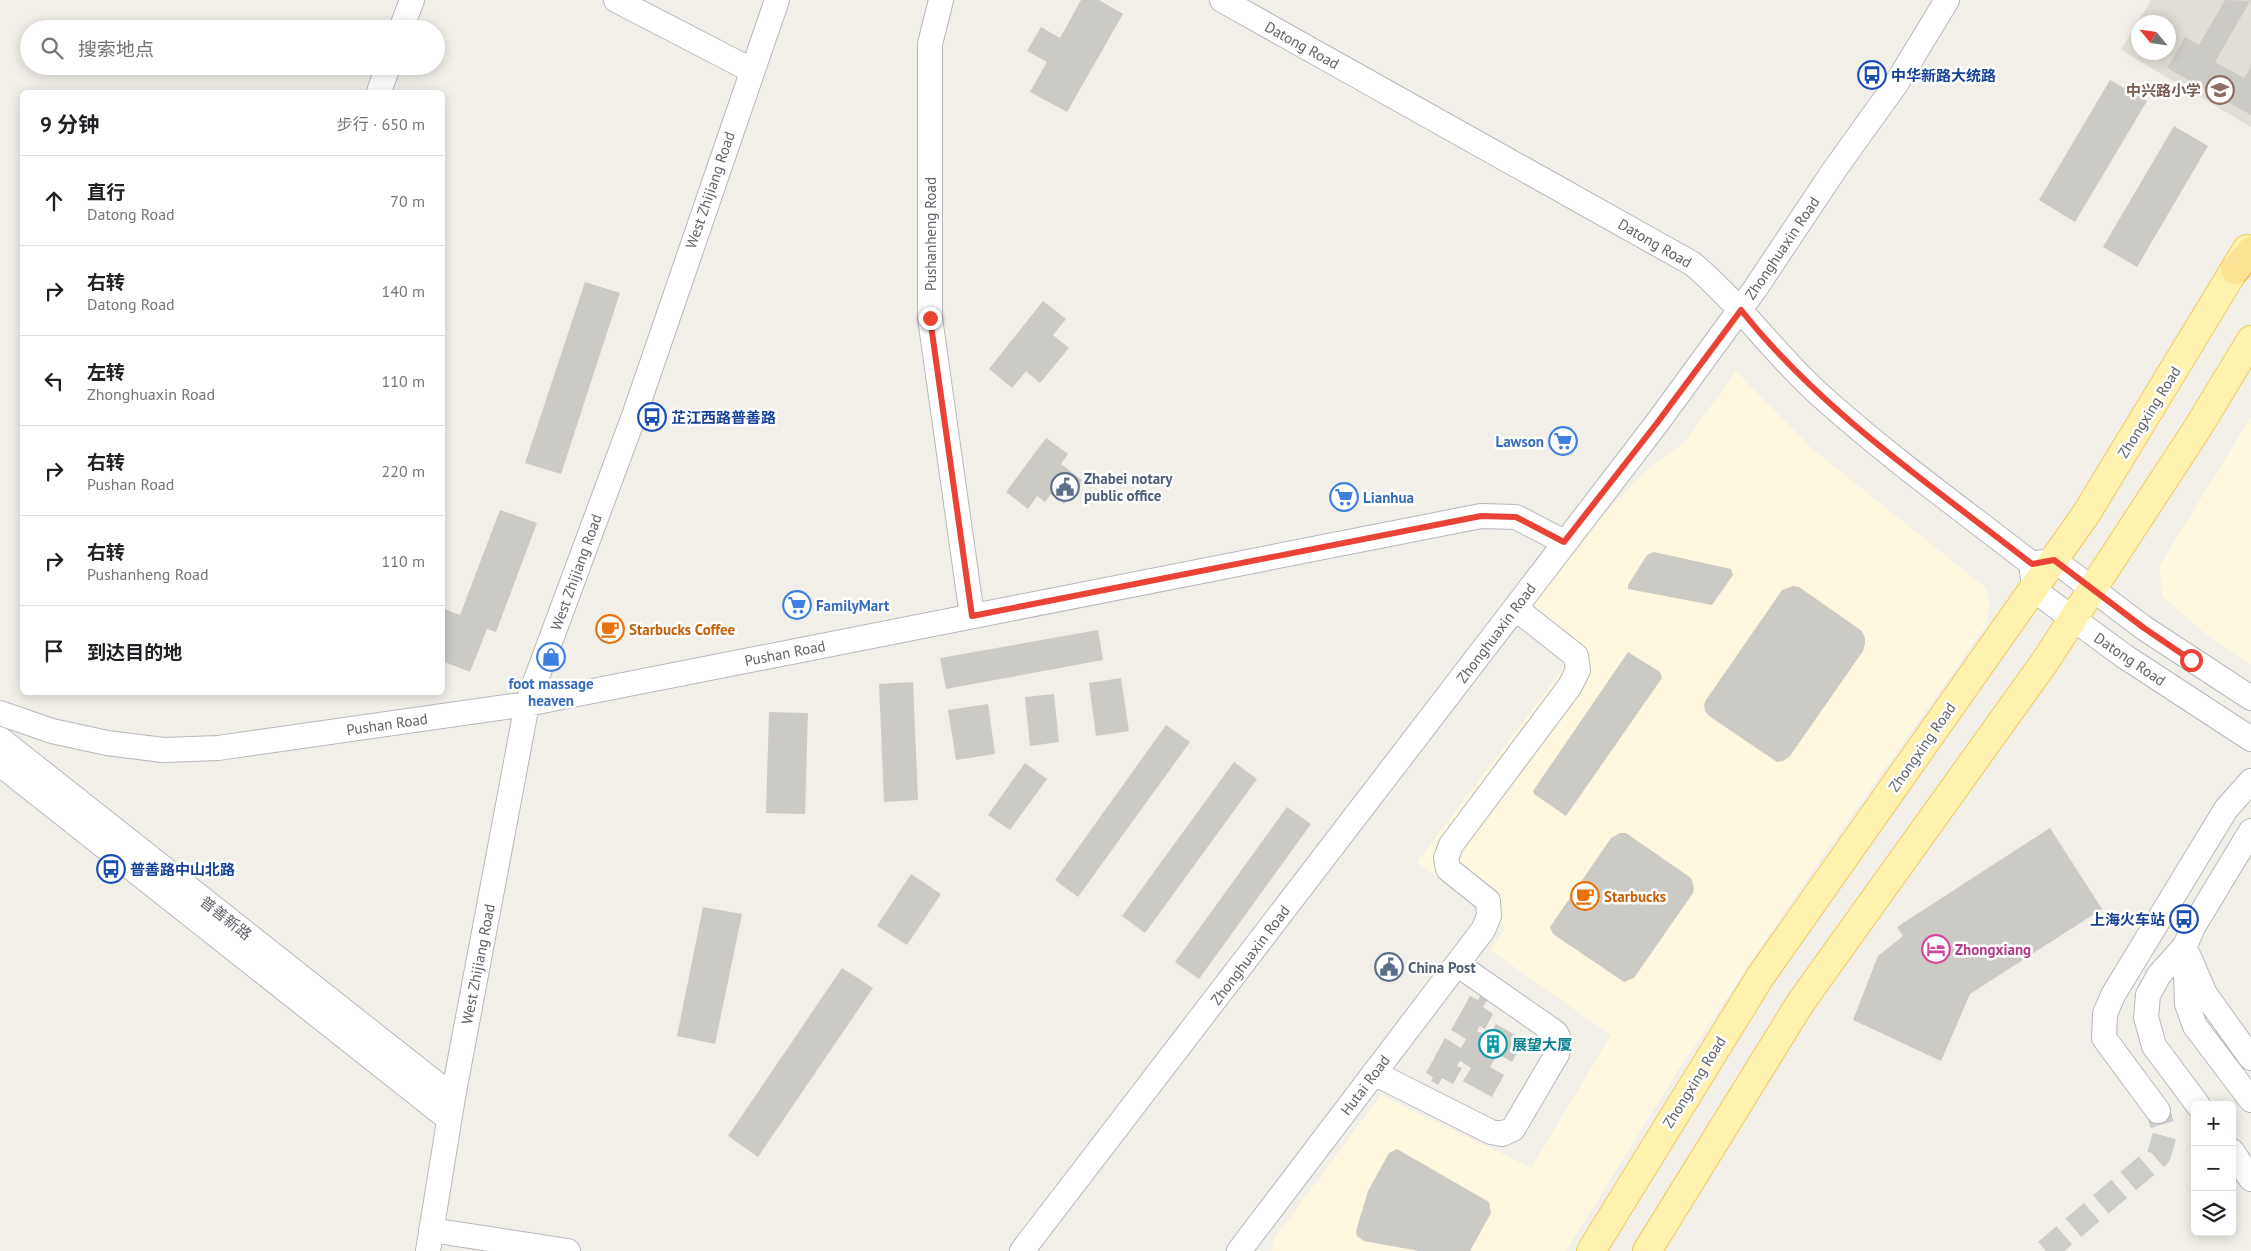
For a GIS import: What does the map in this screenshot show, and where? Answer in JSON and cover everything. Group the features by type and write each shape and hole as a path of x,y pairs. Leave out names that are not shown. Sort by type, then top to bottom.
{"main road":[{"name":"Zhongxing Road","path":"1591,1251 1760,977 2040,571 2086,514 2243,260 2251,242"},
{"path":"1647,1251 1801,1002 2092,590 2197,429 2251,340"}],"street":[{"path":"404,20 412,0"},
{"path":"616,0 751,70"},
{"name":"West Zhijiang Road","path":"429,1240 451,1108 527,704 635,413 751,70 777,0"},
{"name":"Pushanheng Road","path":"941,0 930,44 930,318 972,616"},
{"name":"Datong Road","path":"1222,0 1693,264 1719,286 1769,344 1828,403 2040,571 2072,619 2167,685 2251,739"},
{"name":"Zhonghuaxin Road","path":"1022,1251 1657,423 1741,310 1835,168 1896,84 1948,0"},
{"path":"380,90 385,75"},
{"name":"Pushan Road","path":"0,713 52,731 88,739 163,750 218,748 527,704 1481,516 1516,517 1564,542"},
{"name":"Datong Road","path":"2040,571 2092,590 2183,655 2251,698"},
{"name":"Hutai Road","path":"1239,1251 1484,930 1489,916 1488,901 1448,869 1446,858 1451,845 1570,686 1578,670 1576,656 1515,608"},
{"name":"普善新路","path":"0,739 451,1108"},
{"name":"普善新路","path":"0,764 451,1108"},
{"path":"2158,1110 2104,1038 2104,1014 2113,995 2226,809 2251,781"},
{"path":"2195,1101 2154,1046 2146,1017 2148,995 2159,975 2185,946 2193,927 2251,831"},
{"path":"2185,946 2205,994 2251,1058"},
{"path":"2185,946 2187,1004 2195,1026 2251,1100"},
{"path":"1374,1073 1491,1132 1502,1134 1513,1129 1558,1054 1560,1042 1556,1033 1457,964"},
{"path":"2236,1157 2251,1179"},
{"path":"429,1240 568,1251"}],"shaded area":[{"name":"中兴路小学","path":"2151,0 2251,0 2251,127 2138,60 2176,60 2176,15 2142,15"},
{"name":"中兴路小学","path":"2131,33 2131,56 2121,50"},
{"path":"1736,371 1811,448 1987,589 1989,608 1987,624 1802,886 1677,1072 1566,1251 1272,1251 1274,1239 1381,1095 1531,1168 1611,1035 1490,950 1506,928 1417,862 1566,665 1517,626 1601,518 1646,471 1685,442"},
{"path":"2251,417 2251,664 2201,630 2162,596 2160,565"}],"building":[{"path":"1081,0 1099,0 1123,14 1067,112 1030,92 1047,62 1027,51 1041,27 1060,38"},
{"path":"2225,0 2250,1 2215,62 2244,78 2251,67 2251,115 2167,68 2172,60 2176,60 2176,52 2185,37 2199,45"},
{"path":"2110,80 2147,101 2075,222 2039,200"},
{"path":"2174,126 2208,146 2137,267 2103,247"},
{"path":"585,282 620,293 561,474 525,463"},
{"path":"1043,301 1066,319 1053,335 1069,348 1040,383 1026,371 1012,388 989,369"},
{"path":"1046,438 1068,454 1061,464 1082,480 1064,504 1051,494 1045,502 1037,496 1028,509 1006,492"},
{"path":"500,510 537,523 496,632 487,629 470,672 445,662 445,609 460,615"},
{"path":"1654,552 1731,569 1733,575 1712,605 1628,589 1628,585 1647,555"},
{"path":"1793,586 1799,587 1862,631 1865,644 1863,651 1790,756 1783,761 1777,762 1709,716 1705,711 1704,705 1782,590"},
{"path":"1098,630 1103,660 946,689 940,658"},
{"path":"1628,652 1660,672 1662,678 1566,816 1534,794 1533,791"},
{"path":"1121,678 1129,731 1096,736 1089,683"},
{"path":"913,682 918,800 884,802 879,684"},
{"path":"1054,694 1059,742 1030,746 1025,697"},
{"path":"988,704 995,754 956,760 948,710"},
{"path":"769,712 808,713 805,814 766,813"},
{"path":"1166,725 1190,742 1078,897 1055,880"},
{"path":"1234,762 1257,779 1145,933 1122,916"},
{"path":"1025,763 1047,779 1010,830 988,815"},
{"path":"1287,807 1311,824 1199,979 1175,962"},
{"path":"2050,828 2102,909 1970,994 1941,1061 1853,1020 1878,956 1903,936 1897,927"},
{"path":"1620,833 1626,833 1691,878 1694,888 1693,893 1634,978 1624,982 1553,934 1550,927 1611,838"},
{"path":"911,874 941,894 907,945 877,926"},
{"path":"703,907 742,914 715,1044 677,1036"},
{"path":"842,968 873,988 758,1157 728,1136"},
{"name":"展望大厦","path":"1470,996 1478,1000 1480,996 1487,1000 1483,1007 1493,1014 1485,1029 1480,1026 1477,1031 1489,1037 1496,1024 1524,1040 1512,1062 1498,1054 1490,1067 1504,1075 1492,1097 1463,1081 1471,1068 1460,1061 1457,1066 1462,1068 1453,1084 1442,1078 1438,1085 1431,1081 1433,1077 1426,1073 1445,1038 1461,1048 1466,1039 1451,1030"},
{"path":"1397,1149 1489,1202 1491,1213 1470,1251 1419,1251 1364,1241 1357,1236 1356,1231 1368,1191 1389,1153"}],"tunnel":[{"path":"2046,1251 2159,1155 2165,1134 2158,1111"}],"place":[{"name":"中华新路大统路","path":"1872,75"},
{"name":"中兴路小学","path":"2220,90"},
{"name":"芷江西路普善路","path":"652,417"},
{"name":"Lawson","path":"1563,441"},
{"name":"Zhabei notary public office","path":"1065,487"},
{"name":"Lianhua","path":"1344,497"},
{"name":"FamilyMart","path":"797,605"},
{"name":"Starbucks Coffee","path":"610,629"},
{"name":"foot massage heaven","path":"551,657"},
{"name":"普善路中山北路","path":"111,869"},
{"name":"Starbucks","path":"1585,896"},
{"name":"上海火车站","path":"2184,919"},
{"name":"Zhongxiang","path":"1936,949"},
{"name":"China Post","path":"1389,967"},
{"name":"展望大厦","path":"1493,1044"}],"route":[{"path":"930,318 972,616 1481,516 1516,517 1564,542 1657,423 1741,310 1769,344 1828,403 2032,564 2054,560 2144,628 2191,660"}]}
